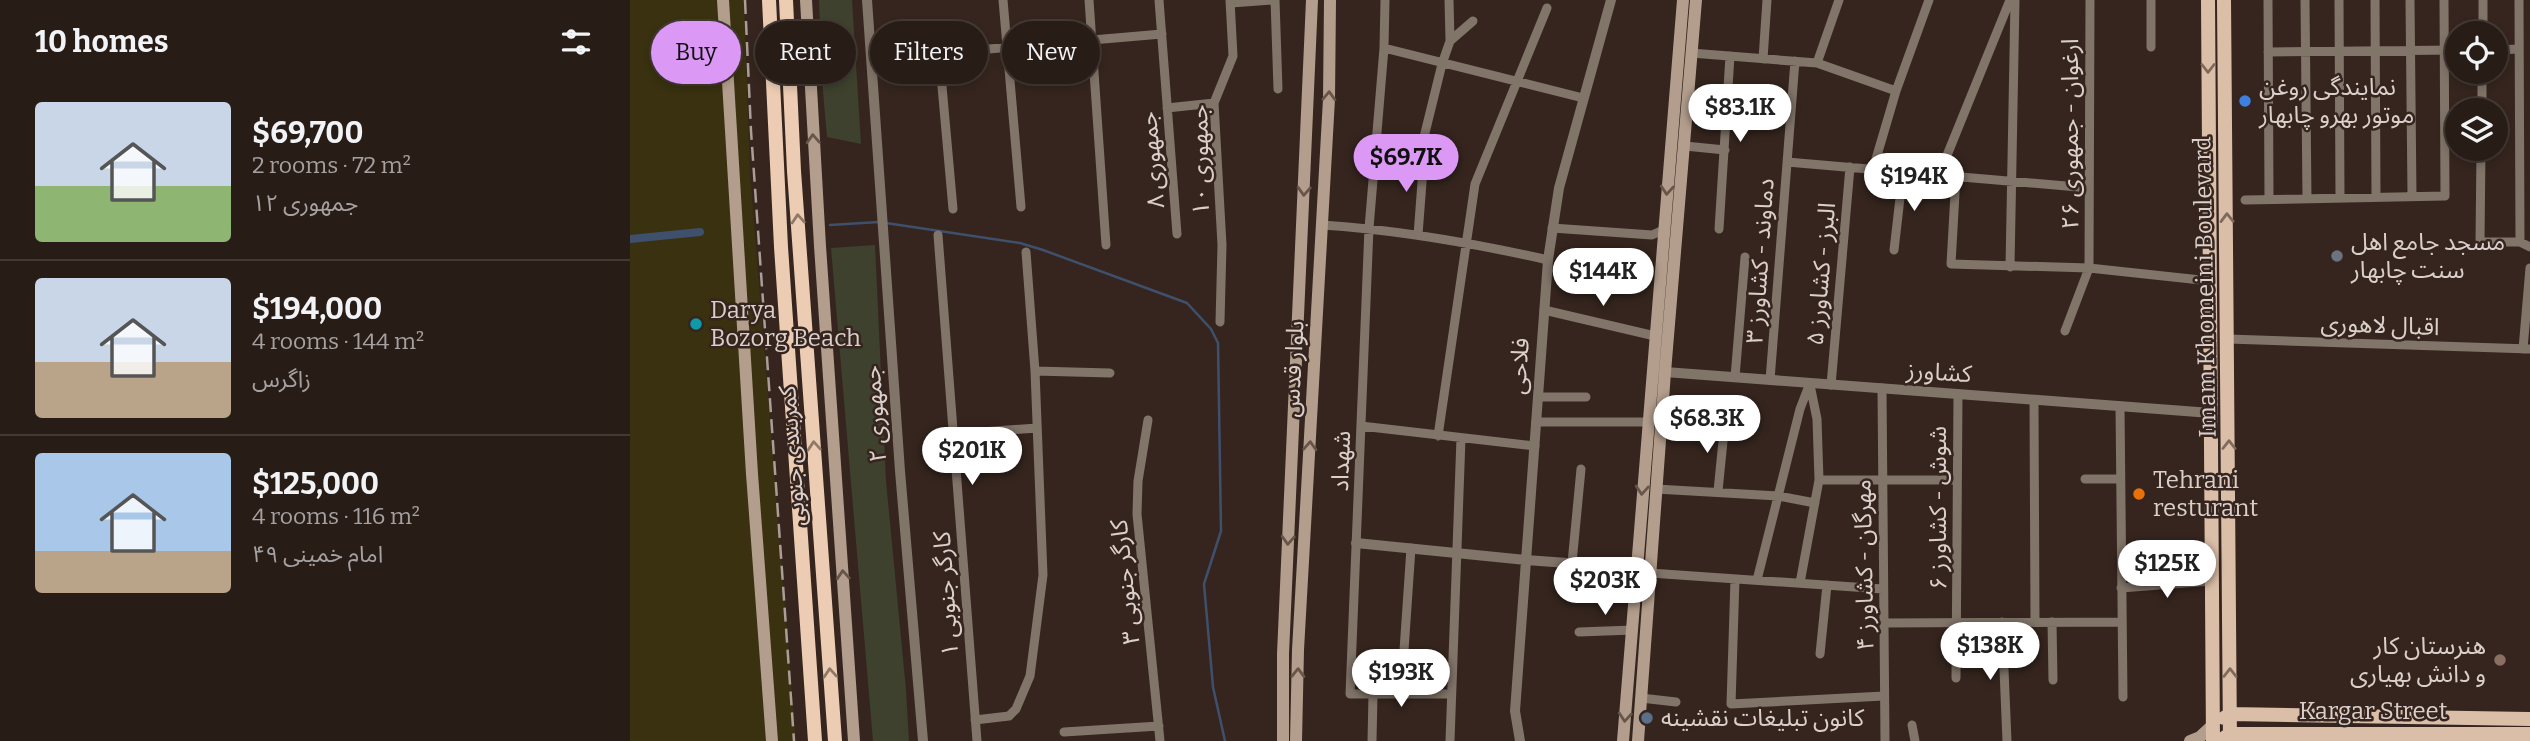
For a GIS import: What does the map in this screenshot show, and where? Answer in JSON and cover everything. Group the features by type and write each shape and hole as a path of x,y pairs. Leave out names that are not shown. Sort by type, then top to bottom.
{"highway":[{"name":"کمربندی جنوبی","path":"769,0 781,247 815,741"},
{"name":"کمربندی جنوبی","path":"786,0 794,171 835,741"}],"main road":[{"path":"723,0 752,474 772,741"},
{"path":"806,0 817,207 854,741"},
{"name":"بلوار قدس","path":"1283,741 1283,654 1312,0"},
{"name":"بلوار قدس","path":"1296,741 1298,650 1322,225 1331,0"},
{"path":"1623,741 1683,0"},
{"path":"1638,741 1658,457 1696,0"},
{"name":"Imam Khomeini Boulevard","path":"2207,0 2213,741"},
{"name":"Imam Khomeini Boulevard","path":"2224,0 2230,715 2227,738"},
{"path":"1659,275 1674,276"},
{"path":"1298,329 1316,330"},
{"path":"1644,456 1658,457"},
{"path":"2190,741 2230,715"},
{"name":"Kargar Street","path":"2230,715 2530,719"},
{"path":"2302,734 2295,729 2295,724 2304,716"},
{"name":"Kargar Street","path":"2227,738 2302,734 2448,737 2530,734"}],"street":[{"name":"جمهوری ۲","path":"867,0 870,35"},
{"path":"1003,0 1005,21"},
{"path":"1089,0 1091,21"},
{"name":"جمهوری ۸","path":"1159,0 1177,234"},
{"path":"1231,1 1274,0 1278,89"},
{"name":"شهداد","path":"1373,694 1350,694 1369,228 1384,48 1385,0"},
{"path":"1424,137 1450,41 1449,0"},
{"name":"فلاحی","path":"1520,741 1515,711 1548,260 1559,188 1583,98 1602,41 1611,0"},
{"path":"1763,59 1768,0"},
{"path":"1817,63 1839,0"},
{"path":"1873,169 1896,91 1928,0"},
{"path":"1939,175 2012,0"},
{"path":"2010,267 2012,0"},
{"name":"ارغوان - جمهوری ۲۶","path":"2089,268 2090,0"},
{"path":"2151,0 2151,47"},
{"path":"2268,0 2269,199"},
{"path":"2305,0 2307,199"},
{"path":"2339,0 2340,198"},
{"path":"2375,0 2376,197"},
{"path":"2410,0 2412,196"},
{"path":"2245,200 2445,195 2444,0"},
{"path":"2483,0 2483,21"},
{"path":"2519,0 2520,242"},
{"name":"جمهوری ۱۰","path":"1220,321 1222,245 1214,103 1233,56 1231,1"},
{"path":"1438,436 1475,184 1547,8"},
{"path":"1450,41 1473,21"},
{"path":"1100,39 1161,34"},
{"path":"1384,48 1583,98"},
{"path":"2508,49 2519,49"},
{"path":"2269,52 2444,50"},
{"path":"1691,53 1817,63 1896,91"},
{"path":"1719,229 1730,56"},
{"name":"دماوند - کشاورز ۳","path":"1770,380 1794,61"},
{"name":"جمهوری ۲","path":"874,84 900,471 923,741"},
{"path":"942,84 953,209"},
{"path":"1010,84 1021,207"},
{"path":"1095,84 1106,245"},
{"path":"1167,108 1214,103"},
{"path":"1685,146 1724,150"},
{"path":"2519,147 2530,147"},
{"path":"1418,235 1424,156"},
{"path":"2481,161 2480,242 2520,242 2530,247"},
{"path":"1787,162 2089,188"},
{"name":"البرز - کشاورز ۵","path":"1831,385 1850,167"},
{"path":"1894,250 1903,172"},
{"path":"1956,176 1951,264 2089,268 2210,281"},
{"path":"1322,225 1369,228 1467,242 1548,260"},
{"path":"1552,228 1652,235 1663,230"},
{"name":"کارگر جنوبی ۱","path":"938,234 977,741"},
{"path":"975,720 1009,716 1016,709 1030,676 1043,575 1035,371 1026,252"},
{"path":"1735,377 1745,257"},
{"path":"2065,331 2089,268"},
{"path":"2527,349 2530,268"},
{"path":"1544,310 1655,336"},
{"name":"اقبال لاهوری","path":"2228,339 2527,349"},
{"path":"1035,371 1110,373"},
{"name":"کشاورز","path":"1665,372 2211,413"},
{"path":"1800,583 1819,480 1816,419 1810,383"},
{"path":"1758,580 1800,410 1810,383"},
{"name":"مهرگان - کشاورز ۴","path":"1881,388 1885,741"},
{"name":"شوش - کشاورز ۶","path":"1956,678 1958,394"},
{"path":"1538,397 1586,397"},
{"path":"2034,400 2035,622"},
{"path":"2120,406 2123,697"},
{"name":"کارگر جنوبی ۳","path":"1148,420 1138,481 1137,514 1160,741"},
{"path":"1718,491 1725,421"},
{"path":"1536,422 1647,422"},
{"path":"1361,426 1535,446"},
{"path":"954,434 1037,428"},
{"path":"1450,741 1461,438"},
{"path":"1572,563 1581,469"},
{"path":"2085,479 2120,479"},
{"path":"1819,480 1957,480"},
{"path":"1656,489 1778,496 1815,503"},
{"path":"1356,544 1636,568"},
{"path":"1401,694 1411,548"},
{"path":"1650,573 1883,589"},
{"path":"1735,579 1731,704 1884,696"},
{"path":"2121,588 2211,581"},
{"path":"1820,654 1828,585"},
{"path":"2002,622 2007,741"},
{"path":"2052,622 2053,680"},
{"path":"1884,623 2122,622"},
{"path":"1579,632 1633,631"},
{"path":"1372,741 1373,694 1451,694"},
{"path":"1641,698 1676,702"},
{"path":"1912,725 1914,741"},
{"path":"1064,732 1159,726"}],"green space":[{"path":"819,0 852,0 853,21 820,21"},
{"path":"856,64 861,144 827,137 822,84 856,84"},
{"path":"875,245 886,481 909,741 873,741 831,248"}],"sand":[{"name":"Darya Bozorg Beach","path":"630,0 744,0 750,172 796,741 630,741"}],"waterway":[{"path":"830,225 879,222"},
{"path":"886,223 1020,243 1043,250 1187,303 1211,329 1218,343 1221,531 1204,584 1213,687 1225,741"},
{"path":"630,239 700,232"}],"railway":[{"path":"745,0 751,131 794,741"}],"place":[{"name":"نمایندگی روغن موتور بهرو چابهار","path":"2245,101"},
{"name":"مسجد جامع اهل سنت چابهار","path":"2337,256"},
{"name":"Darya Bozorg Beach","path":"696,324"},
{"name":"Tehrani resturant","path":"2139,494"},
{"name":"هنرستان کار و دانش بهیاری","path":"2500,660"},
{"name":"کانون تبلیغات نقشینه","path":"1647,718"}]}
